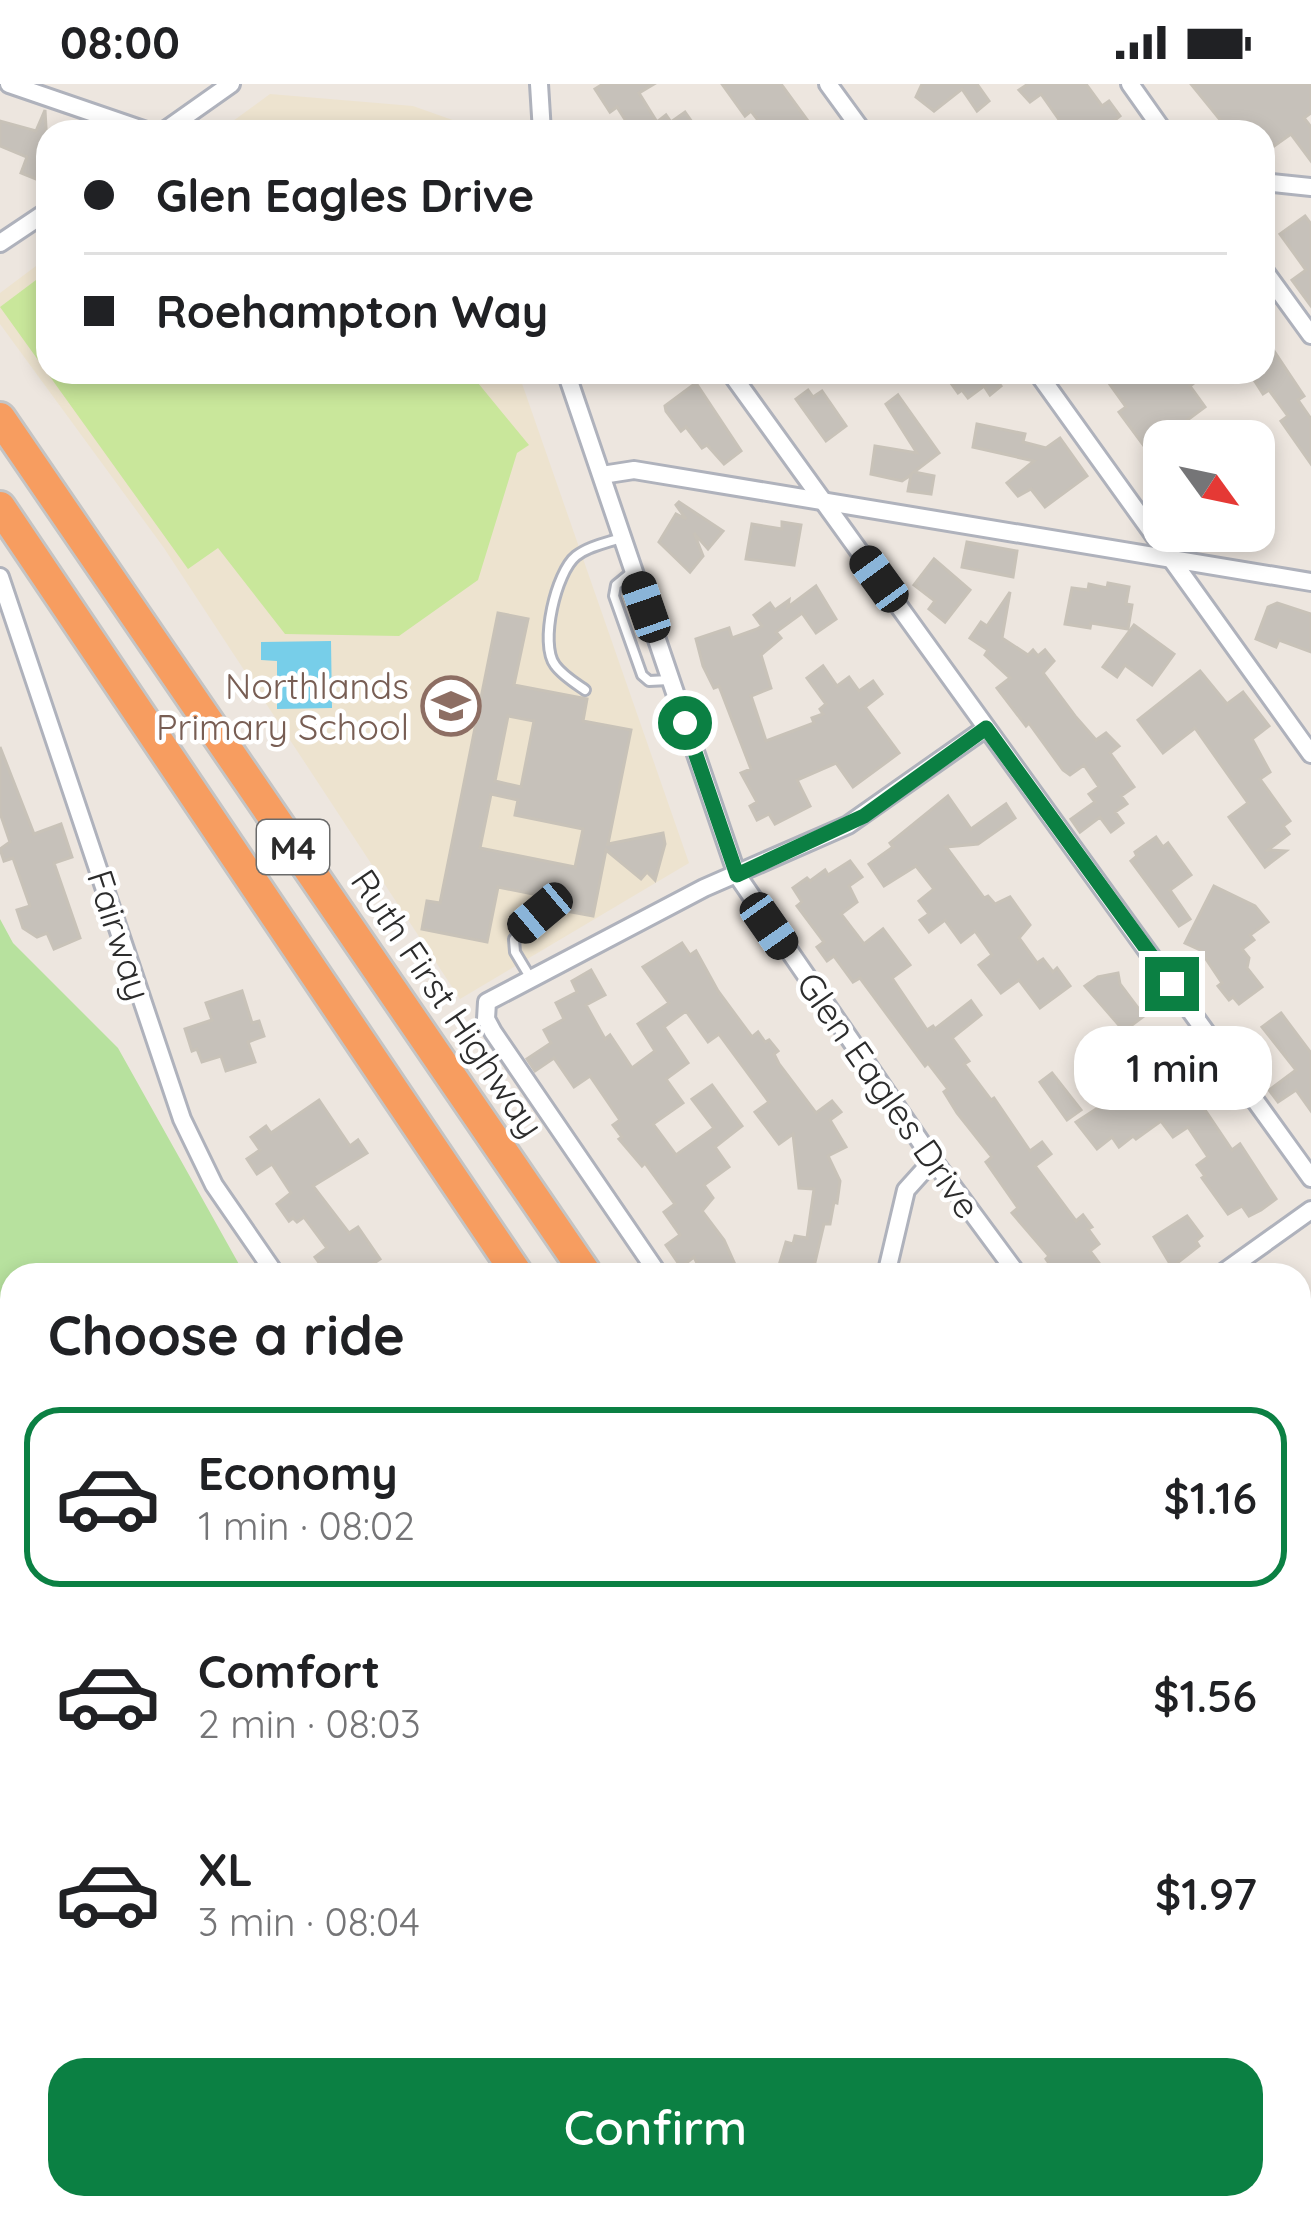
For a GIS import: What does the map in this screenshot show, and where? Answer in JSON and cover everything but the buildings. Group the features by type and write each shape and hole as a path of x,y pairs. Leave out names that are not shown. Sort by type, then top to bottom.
{"highway":[{"name":"Ruth First Highway","path":"0,418 579,1263"},
{"name":"M4","path":"0,507 510,1263"}],"street":[{"path":"10,84 114,120"},
{"path":"181,120 231,84"},
{"path":"539,84 545,120"},
{"path":"828,84 854,120"},
{"path":"1130,84 1156,120"},
{"path":"1275,183 1311,187"},
{"path":"0,243 36,219"},
{"path":"1275,286 1311,335"},
{"name":"Glen Eagles Drive","path":"570,384 737,875 1009,1263"},
{"path":"739,384 1311,1178"},
{"path":"1045,384 1311,754"},
{"path":"602,476 634,470 1311,582"},
{"name":"Fairway","path":"0,578 182,1119 223,1199 268,1263"},
{"path":"651,1263 493,1032 485,1008 494,995 704,888 864,816 986,728"},
{"path":"889,1263 906,1190 933,1160"},
{"path":"1237,1263 1311,1210"}],"lane":[{"path":"585,690 557,668 549,654 556,594 573,558 622,538"},
{"path":"633,570 616,585 614,596 642,675 649,681 670,680"},
{"path":"530,977 515,952 514,939 540,913"}],"shaded area":[{"path":"270,94 413,106 453,120 234,120"},
{"name":"Northlands Primary School","path":"36,266 36,373 0,324 0,293"},
{"name":"Northlands Primary School","path":"44,384 522,384 689,863 460,999 164,548"}],"green space":[{"path":"36,280 36,357 0,307"},
{"path":"55,384 479,384 529,445 517,453 478,580 399,636 285,634 218,548 188,569"},
{"path":"0,919 13,943 118,1048 238,1263 0,1263"}],"water":[{"path":"331,641 332,708 277,709 277,661 261,660 261,642"}],"place":[{"name":"Northlands Primary School","path":"451,706"}],"route":[{"path":"685,723 737,875 864,816 986,728 1172,984"}]}
